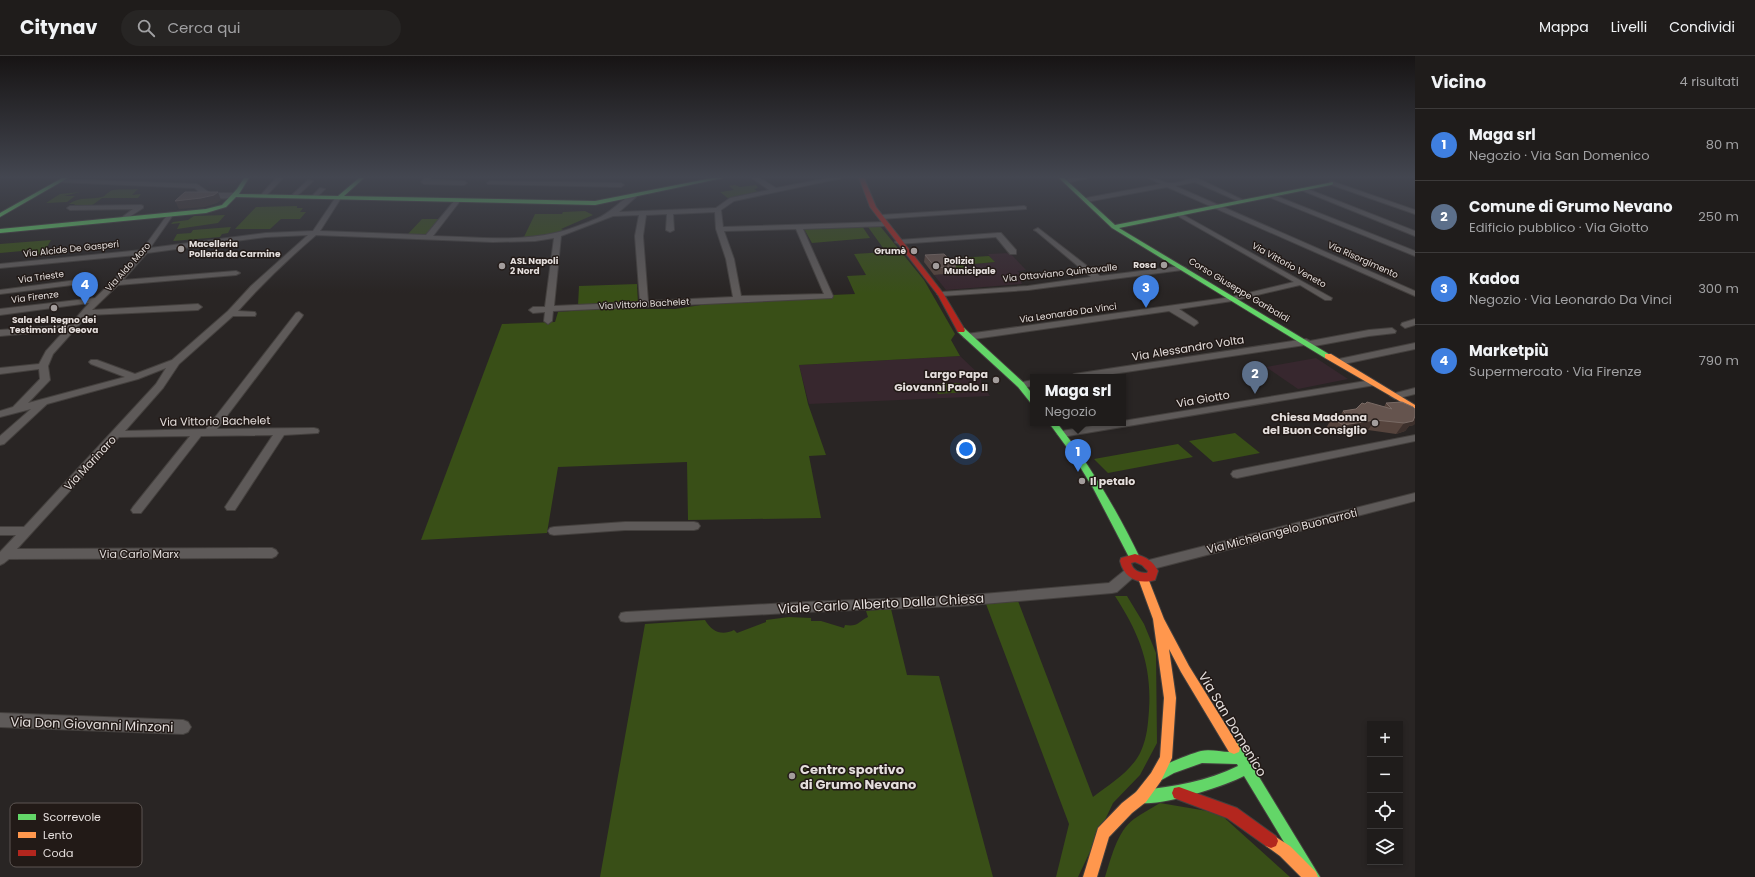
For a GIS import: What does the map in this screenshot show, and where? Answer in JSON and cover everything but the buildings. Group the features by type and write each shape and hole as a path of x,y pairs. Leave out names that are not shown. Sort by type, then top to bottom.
{"main road":[{"path":"0,231 155,216"},
{"path":"880,216 899,242 943,294 958,325 967,337 1021,385 1030,396"},
{"name":"Corso Giuseppe Garibaldi","path":"1100,216 1114,227 1182,268 1230,300 1307,343 1415,408"},
{"path":"1114,227 1167,216"},
{"path":"1055,426 1076,452 1122,528 1135,558"},
{"path":"1135,558 1143,560 1150,565 1153,574 1144,578 1130,573 1125,567 1125,562 1135,558"},
{"name":"Via San Domenico","path":"1144,578 1159,619 1185,669 1312,877"},
{"path":"1090,877 1103,833 1141,797 1156,777 1166,758 1170,698 1159,619"},
{"path":"1156,777 1170,769 1202,758 1239,758"},
{"path":"1141,797 1179,793 1230,778 1246,769"},
{"path":"1179,793 1232,814 1285,852 1312,877"}],"street":[{"path":"123,219 127,216"},
{"name":"Via Aldo Moro","path":"16,410 45,380 43,366 49,354 97,300 116,283 144,252 169,216"},
{"path":"0,414 135,377 175,362 231,313 276,267 316,233 326,216"},
{"path":"428,237 442,216"},
{"name":"Via Alcide De Gasperi","path":"0,266 144,252 266,235 316,233 509,240 535,239 558,235 607,216"},
{"path":"642,216 639,236 644,304"},
{"path":"670,216 670,230"},
{"path":"719,216 720,229 730,259 737,298"},
{"path":"720,229 883,221 934,216"},
{"name":"Via Vittorio Veneto","path":"1182,216 1328,298"},
{"name":"Via Risorgimento","path":"1237,216 1415,294"},
{"path":"1321,216 1415,254"},
{"path":"1371,216 1415,234"},
{"name":"Via Vittorio Bachelet","path":"533,310 737,298 829,296 798,226"},
{"path":"1038,230 1098,279"},
{"path":"548,321 558,235"},
{"path":"899,242 998,235 1014,252"},
{"name":"Via Ottaviano Quintavalle","path":"943,294 1028,288 1182,268"},
{"path":"116,283 236,273"},
{"name":"Via Trieste","path":"0,292 85,281"},
{"name":"Via Leonardo Da Vinci","path":"967,337 1230,300 1300,283"},
{"path":"11,310 27,289"},
{"name":"Via Firenze","path":"0,312 97,300"},
{"path":"86,312 198,307"},
{"path":"1171,308 1194,323"},
{"path":"231,313 252,314"},
{"path":"209,434 299,315"},
{"path":"1405,325 1415,322"},
{"path":"0,333 73,327"},
{"name":"Via Alessandro Volta","path":"1095,374 1369,333 1392,332"},
{"path":"1338,362 1415,346"},
{"path":"94,362 135,377"},
{"name":"Via Marinaro","path":"3,557 160,386 175,362"},
{"path":"0,370 43,366"},
{"name":"Via Giotto","path":"1126,423 1372,382"},
{"path":"1021,385 1030,384"},
{"path":"77,385 88,390"},
{"path":"1395,396 1415,391"},
{"path":"0,442 44,402"},
{"name":"Via Giotto","path":"1062,434 1110,426"},
{"name":"Via Vittorio Bachelet","path":"116,434 209,434 314,431"},
{"path":"231,506 280,432"},
{"path":"137,510 197,434"},
{"path":"1237,474 1415,438"},
{"name":"Via Michelangelo Buonarroti","path":"1150,565 1415,497"},
{"path":"554,531 625,526 694,526"},
{"path":"0,531 27,531"},
{"name":"Via Carlo Marx","path":"3,557 272,553"},
{"name":"Viale Carlo Alberto Dalla Chiesa","path":"626,616 959,601 1112,588 1130,573"},
{"name":"Via Don Giovanni Minzoni","path":"0,720 183,727"}],"shaded area":[{"path":"1010,253 1026,270 1017,271 1024,277 1020,280 1022,284 946,290 934,275 953,273 951,270 965,267 962,265 994,262 988,254"},
{"path":"960,356 981,376 981,382 990,396 809,404 799,365"},
{"path":"1316,358 1348,379 1298,389 1266,367"}],"green space":[{"path":"194,216 224,216 218,223 177,229 180,223 171,224 173,222 188,220"},
{"path":"247,216 302,216 300,219 281,219 270,229 235,229"},
{"path":"534,216 590,216 561,229 564,230 543,236 523,239"},
{"path":"422,219 441,219 428,235 408,234"},
{"path":"862,226 870,238 812,243 803,227"},
{"path":"880,226 924,280 955,334 951,340 960,356 799,365 808,404 826,455 809,456 821,518 688,520 687,462 558,467 547,533 421,540 502,324 555,322 558,312 597,309 675,309 740,299 855,294 847,276 866,275 854,254 886,252 868,227"},
{"path":"231,227 228,233 222,234 220,237 173,241 177,234 191,233 193,230"},
{"path":"51,240 43,254 30,255 33,250 0,253 0,244"},
{"path":"989,256 995,262 963,265 965,268 951,270 941,259"},
{"path":"637,284 638,303 578,306 579,286"},
{"path":"960,383 965,392 938,394 933,384"},
{"path":"1235,433 1260,453 1213,462 1189,441"},
{"path":"1178,444 1193,457 1108,473 1094,459"},
{"path":"1115,596 1127,596 1144,624 1156,653 1157,743 1140,775 1113,803 1078,877 1056,877 1069,824 986,604 1018,601 1093,797 1120,777 1132,765 1141,751 1148,726 1149,694 1146,664 1137,636"},
{"name":"Centro sportivo di Grumo Nevano","path":"891,609 907,675 939,676 993,877 600,877 645,624 705,620 714,630 718,632 725,633 734,630 737,633 766,622 766,620 789,617 811,618 811,621 821,621 844,628 845,625 855,625 868,617 866,611"},
{"path":"1160,803 1219,813 1290,877 1105,877 1115,846 1128,824"}],"traffic: fast":[{"path":"0,231 151,216"},
{"path":"1102,216 1114,227 1328,356"},
{"path":"1114,227 1167,216"},
{"path":"961,330 1021,385 1030,396"},
{"path":"1055,426 1077,455 1098,488 1118,523 1135,558"},
{"path":"1234,748 1313,877"},
{"path":"1156,777 1170,769 1202,757 1239,758"},
{"path":"1141,797 1195,788 1221,780 1246,769"}],"traffic: slow":[{"path":"1328,356 1415,408"},
{"path":"1143,578 1159,619 1185,669 1234,748"},
{"path":"1090,877 1103,833 1127,808 1141,797 1156,777 1166,758 1170,698 1159,619"},
{"path":"1271,841 1285,851 1311,877"}],"traffic: jam":[{"path":"880,216 941,294 961,330"},
{"path":"1135,558 1150,566 1153,571 1151,577 1138,577 1127,569 1125,561 1135,558"},
{"path":"1179,793 1232,813 1271,841"}],"place":[{"name":"Macelleria Polleria da Carmine","path":"181,249"},
{"name":"Grumè","path":"914,251"},
{"name":"Rosa","path":"1164,265"},
{"name":"ASL Napoli 2 Nord","path":"502,266"},
{"name":"Polizia Municipale","path":"936,266"},
{"name":"Marketpiù","path":"85,305"},
{"name":"Sala del Regno dei Testimoni di Geova","path":"54,308"},
{"name":"Kadoa","path":"1146,308"},
{"name":"Largo Papa Giovanni Paolo II","path":"996,380"},
{"name":"Comune di Grumo Nevano","path":"1255,394"},
{"name":"Chiesa Madonna del Buon Consiglio","path":"1375,423"},
{"name":"Maga srl","path":"1078,472"},
{"name":"Il petalo","path":"1082,481"},
{"name":"Centro sportivo di Grumo Nevano","path":"792,776"}]}
